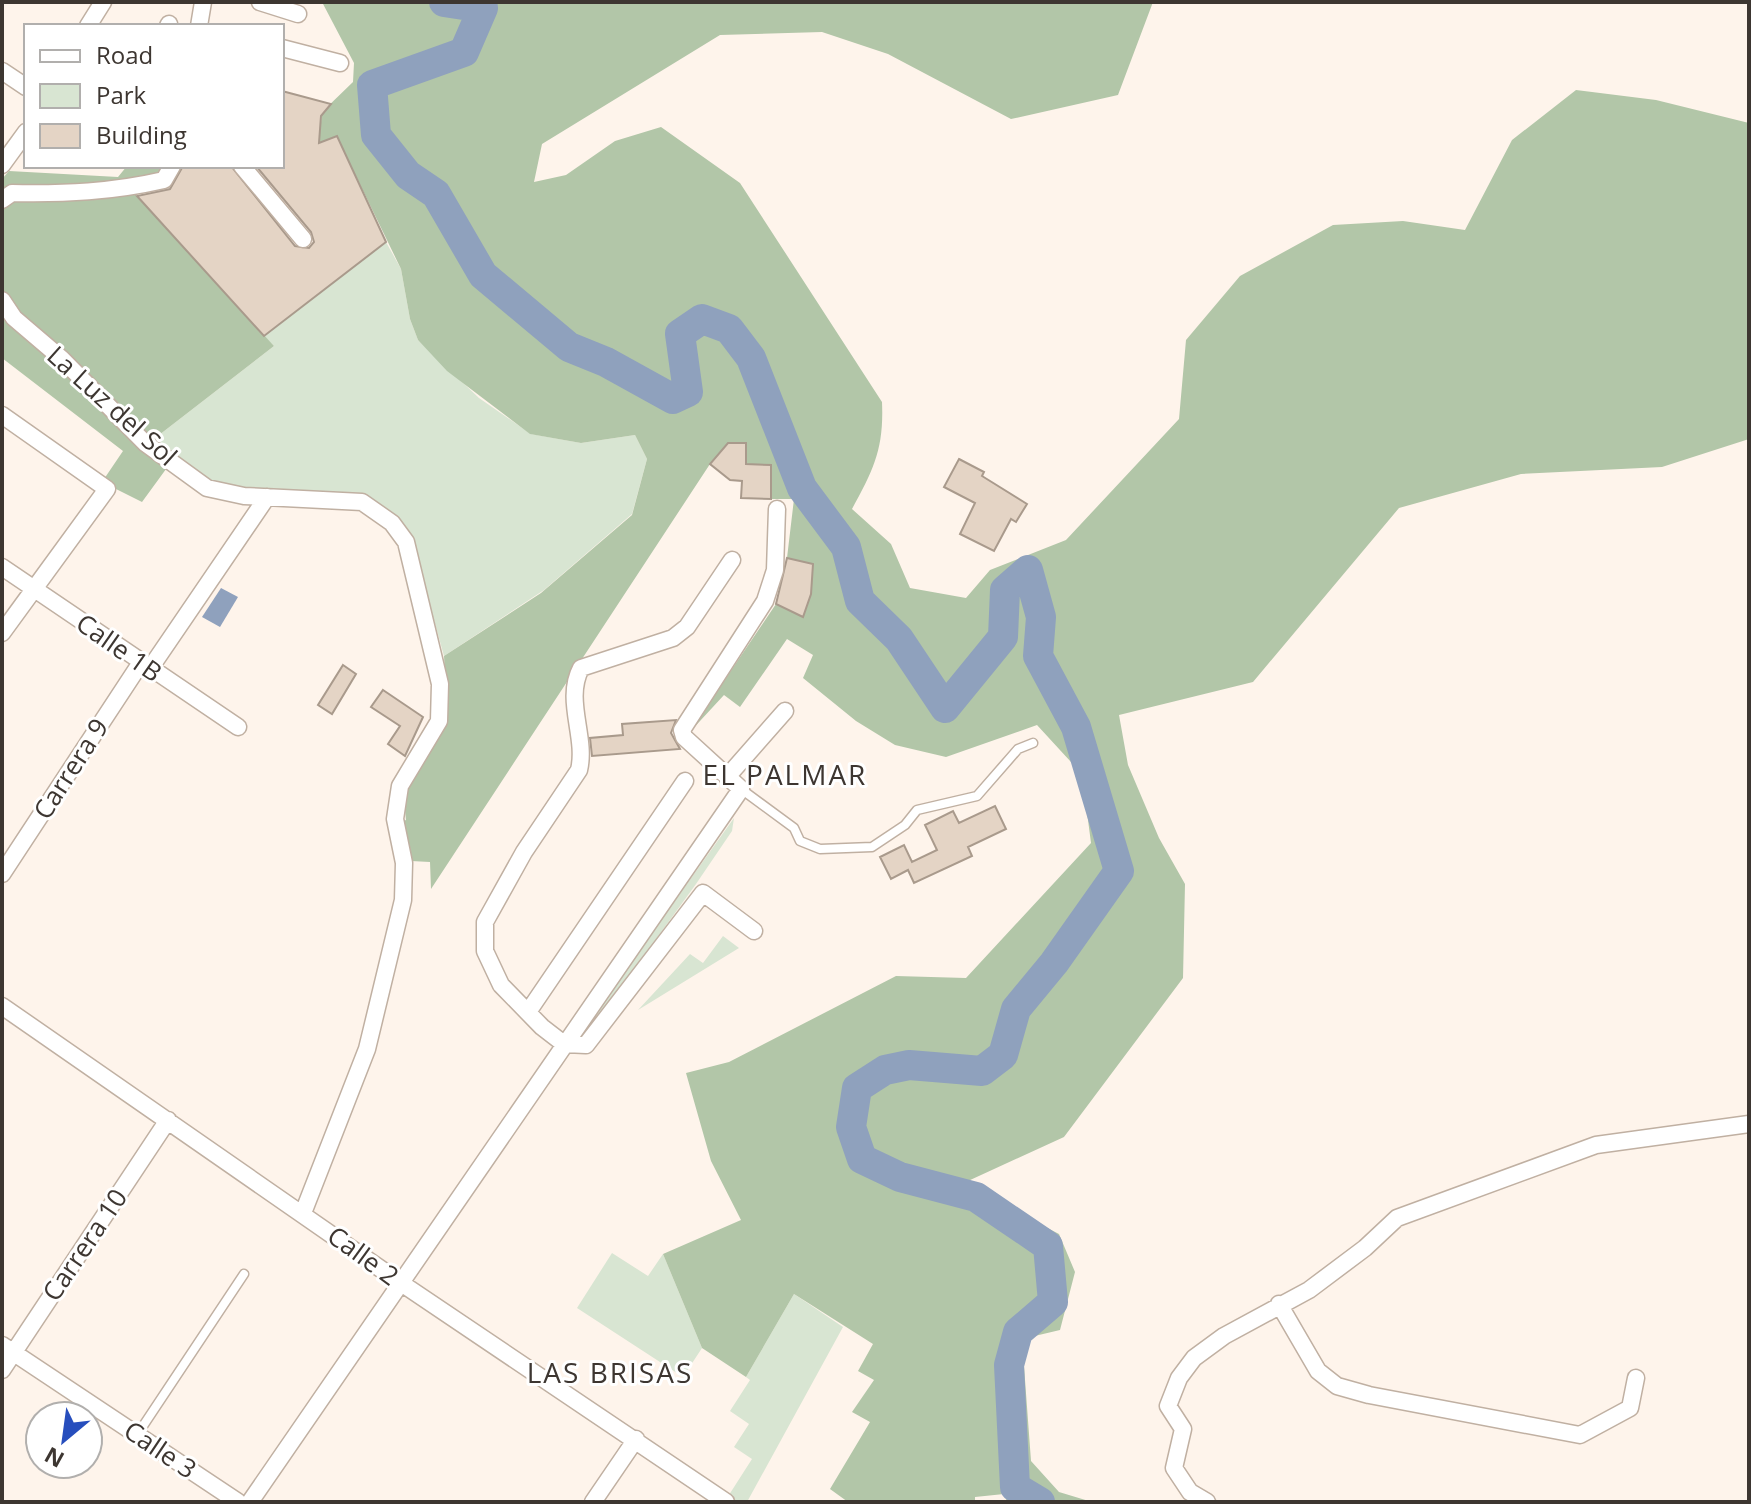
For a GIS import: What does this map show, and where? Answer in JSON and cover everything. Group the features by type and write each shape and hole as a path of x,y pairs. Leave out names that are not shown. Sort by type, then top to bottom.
{"street":[{"path":"89,24 103,2"},
{"path":"199,24 203,2"},
{"path":"260,2 298,14"},
{"path":"284,49 340,63"},
{"path":"2,71 24,86"},
{"path":"2,165 24,135"},
{"path":"2,200 12,193 85,194 122,189 164,180 171,168"},
{"path":"244,168 303,239"},
{"name":"La Luz del Sol","path":"2,300 14,318 62,359 145,443 207,488 267,497 362,502 392,523 406,542 440,684 439,721 400,786 395,819 404,863 403,900 367,1049 303,1213"},
{"path":"2,415 107,489 2,633"},
{"name":"Carrera 9","path":"2,874 267,497"},
{"path":"250,1502 741,789 684,737 682,730 765,601 775,570 777,509"},
{"path":"732,560 687,627 673,638 581,668 574,692 582,758 579,770 524,852 485,922 485,951 501,985 528,1012 564,1044 586,1045 703,893 754,931"},
{"name":"Calle 1B","path":"2,567 145,667 238,727"},
{"path":"727,777 785,711"},
{"path":"528,1012 685,781"},
{"name":"Calle 2","path":"2,1006 401,1283 726,1502"},
{"name":"Carrera 10","path":"2,1370 8,1349 168,1120"},
{"path":"1207,1502 1190,1492 1174,1468 1183,1429 1168,1406 1179,1378 1194,1358 1279,1304 1309,1290 1365,1248 1397,1218 1411,1212 1596,1145 1749,1124"},
{"path":"1279,1304 1318,1371 1337,1386 1369,1395 1580,1435 1630,1408 1636,1378"},
{"name":"Calle 3","path":"8,1349 238,1502"},
{"path":"593,1502 636,1439"}],"lane":[{"path":"741,789 794,828 800,841 808,846 820,849 872,847 905,825 917,810 977,796 1018,749 1033,743"},
{"path":"137,1435 244,1274"}],"green space":[{"path":"322,2 1153,2 1118,95 1011,119 888,54 822,32 720,35 542,144 534,182 566,175 615,141 661,127 740,183 882,402 876,458 852,509 891,544 910,588 966,598 990,570 1066,540 1179,419 1186,340 1240,276 1333,225 1403,221 1465,230 1512,140 1576,90 1656,100 1749,123 1749,439 1662,467 1521,474 1399,508 1253,682 1119,715 1128,765 1159,838 1185,884 1183,978 1064,1137 968,1181 993,1200 1059,1234 1075,1272 1060,1330 1022,1339 1031,1461 1059,1492 1092,1502 1007,1502 1004,1494 975,1497 975,1502 848,1502 830,1489 870,1422 852,1412 874,1380 858,1371 873,1344 794,1294 746,1377 702,1348 663,1254 741,1220 711,1161 686,1073 729,1062 896,976 966,978 1091,843 1082,774 1037,725 946,757 895,745 856,721 803,678 813,655 787,639 740,707 724,695 688,734 776,604 803,617 787,558 794,499 771,499 771,465 746,464 746,444 728,443 710,464 431,889 430,862 411,861 401,822 406,820 403,791 446,691 444,656 541,593 632,515 647,459 635,435 581,443 530,434 447,371 418,340 410,319 401,269 337,137 319,143 322,112 353,82 354,63"},
{"path":"125,168 166,168 161,177 2,194 2,179 9,171 118,177"},
{"path":"132,191 274,346 150,442 169,465 142,502 102,482 123,451 2,358 2,202 13,196"},
{"path":"386,242 401,269 410,319 418,340 479,398 531,434 581,443 635,435 647,459 632,514 544,590 444,656 412,541 362,497 257,493 207,484 150,442 274,346 264,336"},
{"path":"734,818 732,831 696,884 580,1044 572,1045"},
{"path":"723,936 739,948 638,1010 690,954 703,963"},
{"path":"612,1253 648,1276 663,1254 702,1348 683,1377 577,1308"},
{"path":"794,1294 843,1327 747,1502 733,1502 727,1498 752,1459 734,1447 749,1424 730,1411 750,1380 746,1377"}],"water":[{"path":"221,588 238,597 220,627 202,617"}],"building":[{"path":"284,92 331,104 321,116 319,143 337,136 386,242 264,336 137,196 170,189 182,168 233,168 295,246 309,248 314,242 311,232 258,168 284,168"},
{"path":"728,443 746,443 746,464 771,465 771,499 741,498 742,481 730,480 710,464"},
{"path":"959,459 984,472 982,476 1027,504 1016,522 1011,519 994,551 960,534 975,503 944,487"},
{"path":"787,558 813,564 811,594 803,617 776,604"},
{"path":"343,665 356,674 332,714 318,705"},
{"path":"383,690 423,717 405,756 388,744 400,726 371,707"},
{"path":"676,720 671,733 680,749 592,756 590,738 623,735 622,724"},
{"path":"995,806 1006,829 968,847 972,856 914,883 908,870 891,879 880,857 904,845 912,862 937,850 925,825 953,811 959,823"}],"waterway":[{"path":"444,2 483,8 464,52 372,85 376,135 408,175 436,194 483,275 569,347 606,362 673,399 688,392 680,334 702,319 729,329 751,358 802,488 846,547 860,601 899,639 945,708 1003,637 1005,590 1028,570 1041,617 1038,656 1076,727 1119,871 1054,963 1016,1009 1003,1055 982,1071 909,1065 885,1070 857,1088 851,1127 862,1159 900,1177 976,1197 1048,1246 1053,1302 1018,1332 1009,1365 1015,1487 1040,1502"}],"district":[{"name":"EL PALMAR","path":"785,775"},
{"name":"LAS BRISAS","path":"610,1373"}]}
